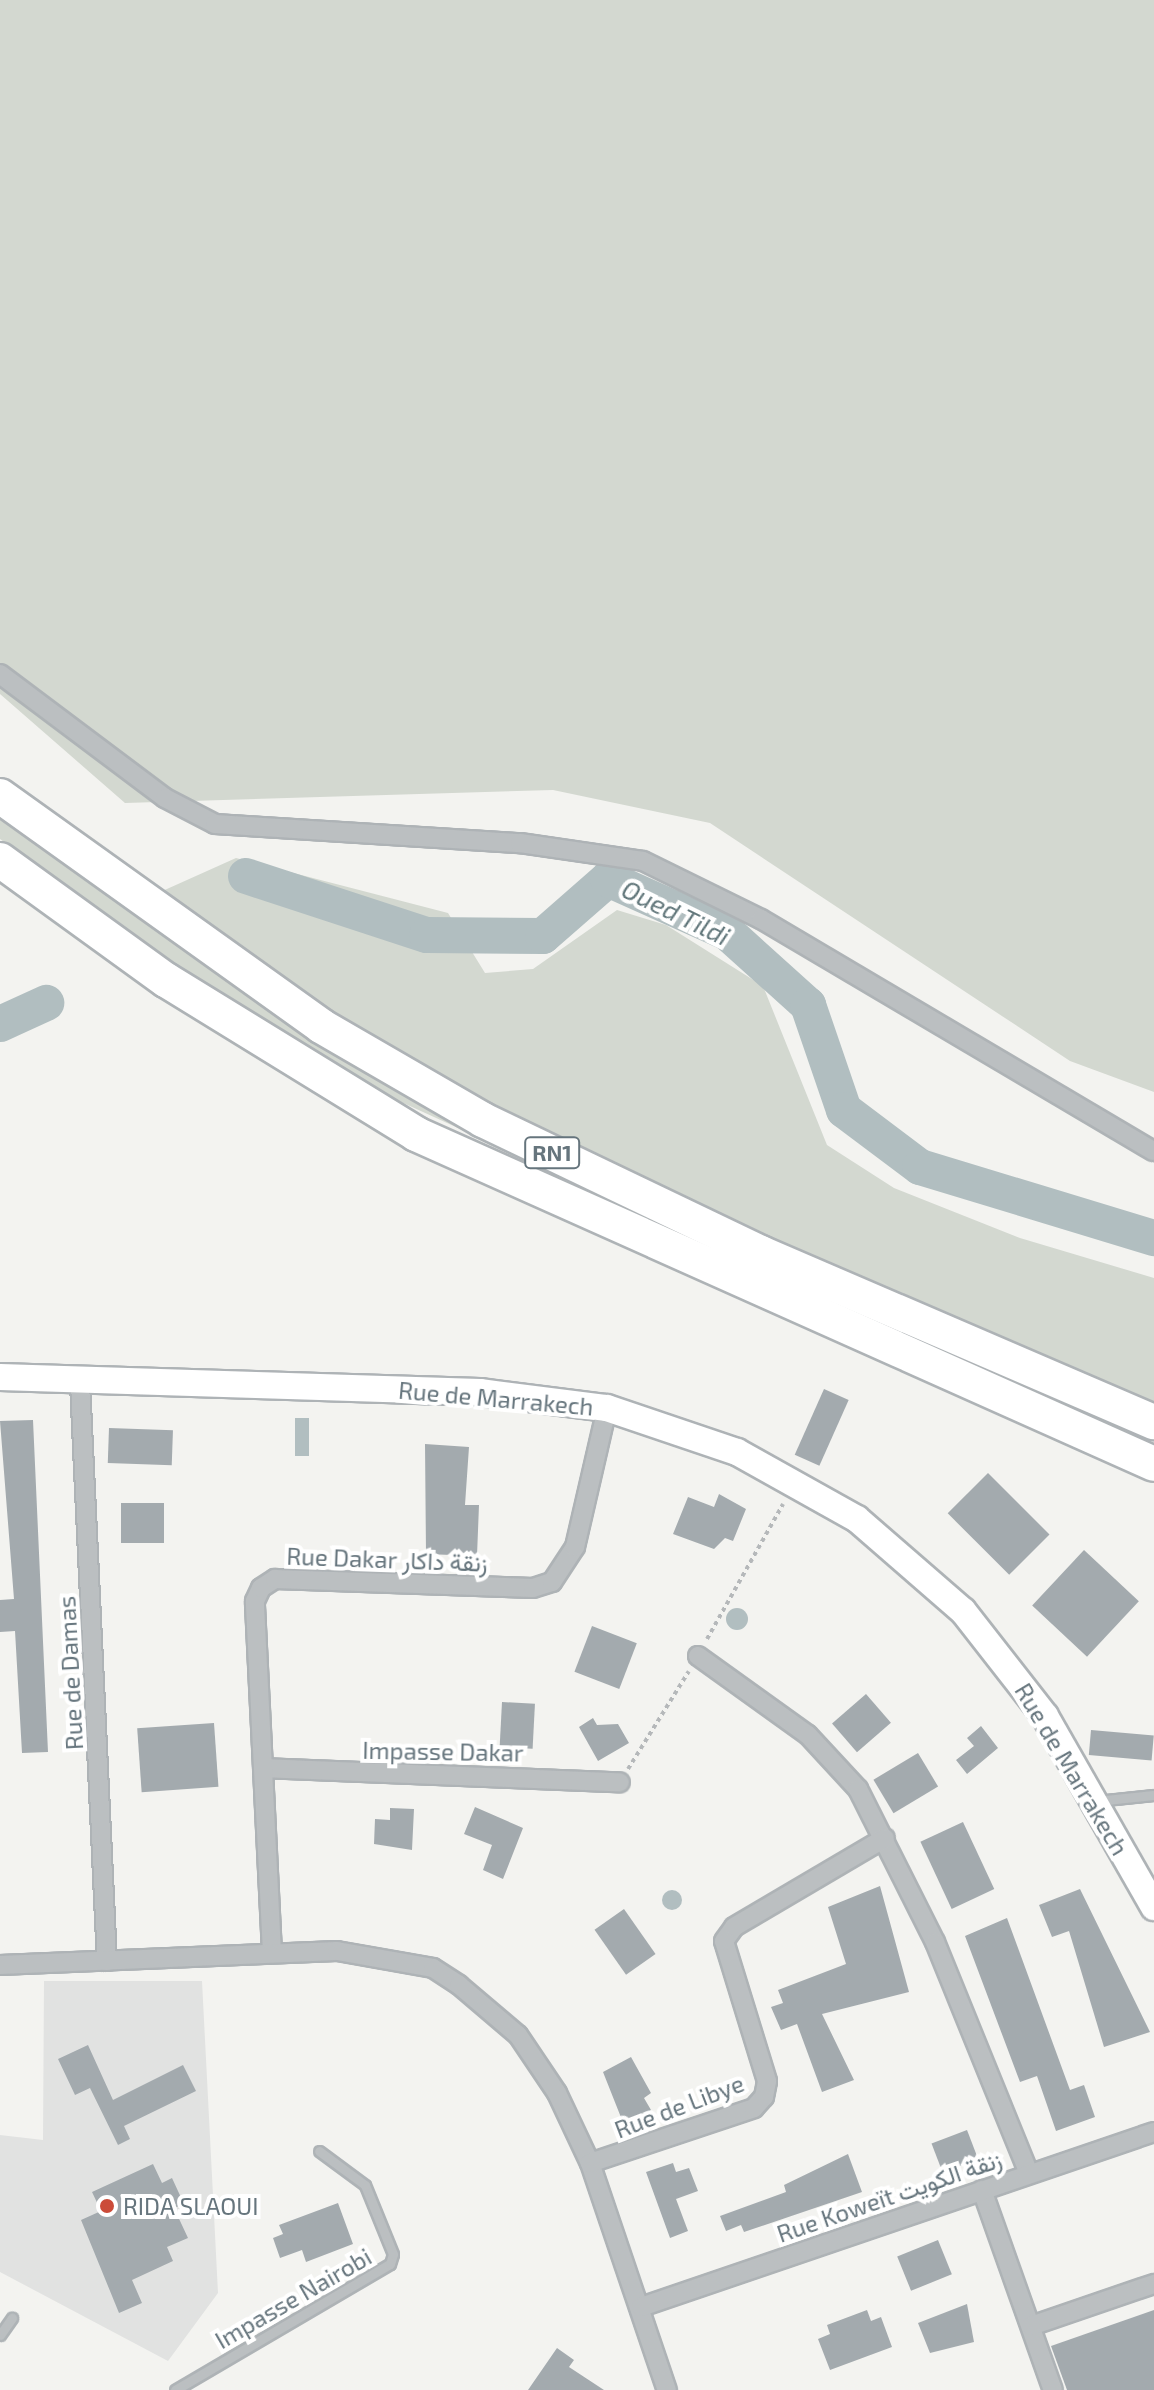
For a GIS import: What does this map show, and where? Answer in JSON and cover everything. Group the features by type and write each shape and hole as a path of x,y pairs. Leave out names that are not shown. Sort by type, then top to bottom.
{"highway":[{"name":"RN1","path":"0,796 321,1026 435,1095 761,1253 1154,1422"},
{"name":"RN1","path":"0,860 166,980 416,1134 1154,1464"}],"street":[{"path":"0,674 165,798 215,824 520,843 643,861 761,919 1154,1151"},
{"name":"Rue de Marrakech","path":"0,1377 80,1383 480,1392 607,1408 677,1428 796,1481 857,1519 963,1611 1045,1716 1154,1907"},
{"name":"Rue de Damas","path":"80,1383 107,1961"},
{"name":"Rue Dakar زنقة داكار","path":"272,1953 255,1601 261,1588 275,1579 533,1588 552,1582 575,1547 607,1408"},
{"path":"698,1656 808,1735 858,1789 885,1838 1029,2173"},
{"name":"Impasse Dakar","path":"264,1768 620,1782"},
{"name":"Rue de Libye","path":"590,2163 754,2108 764,2097 767,2081 724,1960 724,1941 734,1927 885,1838"},
{"path":"0,1965 272,1953 383,1957 433,1968 459,1985 518,2035 557,2093 590,2163 667,2390"},
{"name":"Rue Koweït زنقة الكويت","path":"641,2307 1154,2132"},
{"path":"982,2190 1053,2390"},
{"path":"1031,2326 1154,2284"}],"lane":[{"path":"1093,1801 1154,1795"},
{"name":"Impasse Nairobi","path":"175,2390 390,2264 393,2254 365,2185 319,2151"},
{"path":"0,2335 12,2318"}],"path":[{"path":"620,1782 698,1656 796,1481"}],"shaded area":[{"path":"0,0 1154,0 1154,1092 1070,1061 710,823 553,790 125,803 0,694"},
{"path":"0,801 158,893 236,858 448,913 485,973 533,969 617,910 666,925 763,986 827,1145 894,1188 1020,1238 1154,1278 1154,1432 921,1340 388,1096 186,973 0,839"},
{"path":"295,1418 309,1418 309,1456 295,1456"},
{"path":"737,1608 745,1611 748,1619 745,1627 737,1630 729,1627 726,1619 729,1611"},
{"path":"672,1890 679,1893 682,1900 679,1907 672,1910 665,1907 662,1900 665,1893"},
{"name":"RIDA SLAOUI","path":"44,1981 202,1981 218,2293 168,2361 0,2272 0,2135 43,2140"}],"building":[{"path":"824,1389 849,1400 819,1466 795,1455"},
{"path":"33,1420 48,1752 22,1753 15,1631 0,1632 0,1600 14,1599 0,1421"},
{"path":"109,1428 173,1430 172,1465 108,1463"},
{"path":"425,1444 469,1447 465,1505 479,1505 477,1556 426,1554"},
{"path":"988,1473 1050,1535 1009,1575 948,1513"},
{"path":"719,1494 746,1509 733,1541 725,1538 714,1549 673,1534 688,1497 714,1507"},
{"path":"121,1503 164,1503 164,1543 121,1543"},
{"path":"1084,1550 1139,1601 1087,1657 1032,1606"},
{"path":"592,1626 637,1643 619,1689 574,1672"},
{"path":"866,1694 891,1723 857,1752 832,1724"},
{"path":"502,1702 535,1704 533,1749 500,1747"},
{"path":"593,1718 597,1725 618,1724 629,1743 598,1761 579,1727"},
{"path":"214,1723 218,1787 142,1792 137,1728"},
{"path":"981,1726 998,1748 967,1774 956,1760 974,1746 967,1738"},
{"path":"1091,1730 1154,1735 1152,1760 1089,1755"},
{"path":"918,1753 938,1786 894,1813 873,1780"},
{"path":"475,1807 523,1828 503,1879 483,1870 492,1845 464,1834"},
{"path":"390,1808 414,1809 412,1850 374,1844 375,1819 390,1820"},
{"path":"963,1822 994,1889 952,1909 920,1842"},
{"path":"880,1886 909,1992 822,2014 854,2080 822,2092 797,2024 781,2030 771,2007 783,2003 778,1990 846,1964 828,1907"},
{"path":"1080,1889 1150,2032 1104,2047 1069,1931 1052,1937 1039,1905"},
{"path":"624,1909 656,1954 626,1975 595,1930"},
{"path":"1007,1918 1070,2090 1084,2085 1095,2117 1056,2131 1037,2076 1020,2082 965,1936"},
{"path":"88,2045 113,2100 183,2065 196,2091 124,2126 130,2139 118,2145 90,2088 75,2095 58,2059"},
{"path":"631,2057 651,2093 644,2098 651,2110 624,2125 603,2072"},
{"path":"967,2130 978,2159 943,2173 932,2144"},
{"path":"848,2154 862,2192 744,2232 741,2225 726,2231 720,2216 786,2192 784,2185"},
{"path":"673,2163 676,2172 689,2168 698,2191 676,2199 688,2231 670,2238 646,2172"},
{"path":"153,2164 162,2183 172,2178 184,2204 174,2208 188,2238 167,2247 173,2261 132,2280 142,2303 119,2313 81,2220 101,2211 92,2192"},
{"path":"338,2203 353,2244 306,2262 302,2250 280,2258 273,2238 283,2234 279,2225"},
{"path":"938,2240 952,2274 911,2291 897,2256"},
{"path":"967,2304 974,2342 930,2353 918,2323"},
{"path":"867,2310 871,2321 881,2317 892,2347 830,2370 818,2339 830,2334 827,2325"},
{"path":"1154,2310 1154,2390 1067,2390 1051,2346"},
{"path":"557,2348 574,2360 569,2367 604,2390 528,2390"}],"waterway":[{"name":"Oued Tildi","path":"246,876 427,935 543,936 608,879 728,933 808,1005 844,1110 920,1167 1154,1238"},
{"name":"Oued Tildi","path":"0,1024 46,1003"}],"place":[{"name":"RIDA SLAOUI","path":"107,2206"}]}
